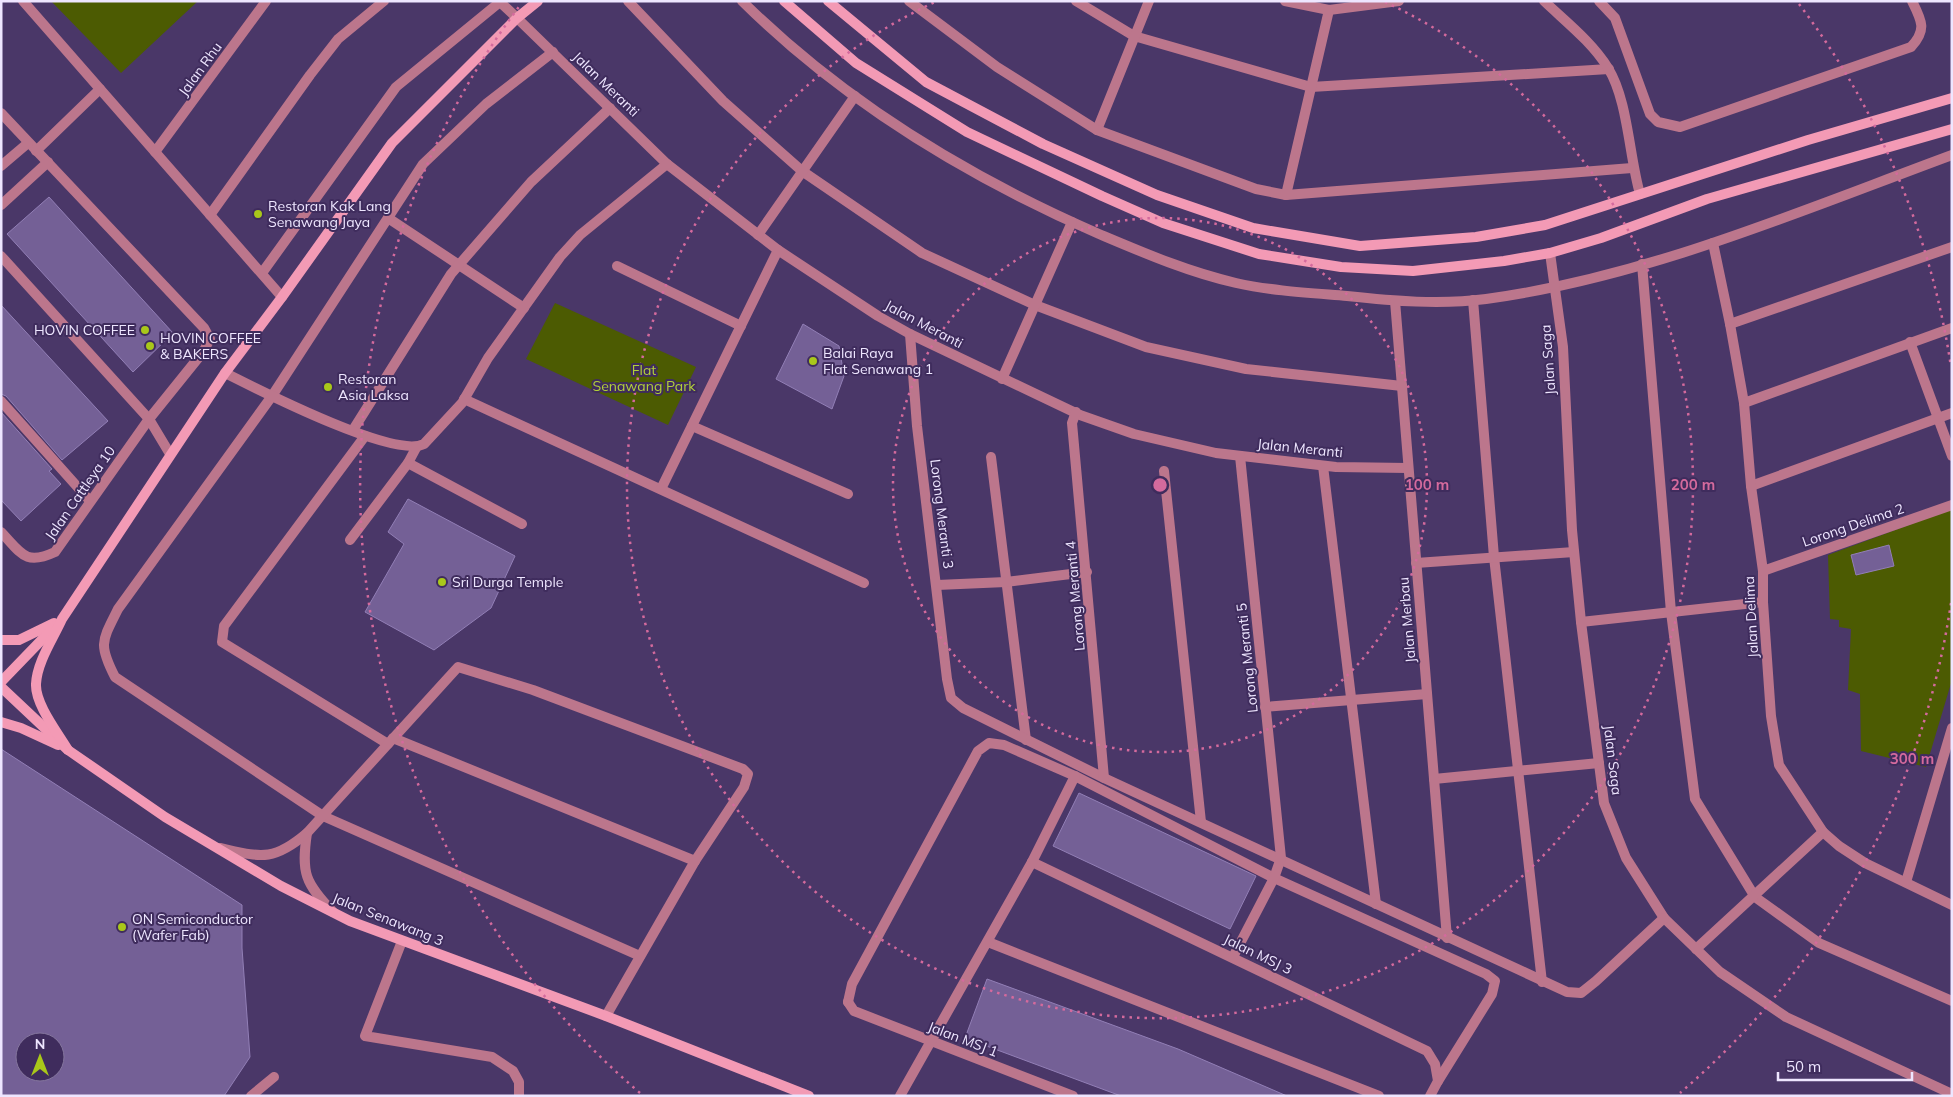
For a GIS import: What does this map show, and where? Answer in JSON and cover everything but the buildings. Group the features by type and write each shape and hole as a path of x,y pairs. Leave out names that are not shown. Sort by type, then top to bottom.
{"street":[{"path":"23,1 282,297"},
{"name":"Jalan Rhu","path":"155,152 266,1"},
{"path":"210,215 338,39 384,1"},
{"path":"68,750 39,700 36,684 42,662 62,620 225,372 282,297 392,143 517,18 538,1"},
{"path":"628,1 723,101 802,171 922,253 1035,305 1146,348 1246,369 1402,386"},
{"path":"742,1 824,74 899,128 964,169 1072,222 1170,265 1238,283 1395,301 1473,300 1556,287 1642,264 1713,242 1952,155"},
{"path":"784,1 856,63 967,132 1102,196 1163,222 1259,254 1341,267 1413,271 1504,261 1550,253 1601,238 1707,199 1952,128"},
{"path":"828,1 926,82 1043,144 1148,192 1253,228 1360,246 1476,237 1545,225 1808,140 1952,98"},
{"path":"909,1 997,67 1096,130 1256,189 1286,195 1632,168"},
{"path":"1076,1 1134,36 1311,87 1609,69"},
{"path":"1096,130 1150,1"},
{"path":"1286,2 1329,10 1399,1"},
{"path":"1544,1 1596,50 1609,69 1620,96 1632,168 1640,194"},
{"path":"1598,1 1615,18 1618,24 1650,114 1658,122 1680,127 1911,48 1919,39 1922,29 1920,16 1912,1"},
{"path":"262,273 396,87 500,2"},
{"name":"Jalan Meranti","path":"500,2 666,164 778,250 878,316 910,334 1002,379 1076,412 1134,434 1216,453 1240,456 1323,466 1408,468"},
{"path":"1286,195 1329,10"},
{"path":"553,52 486,104 423,164 272,396 118,608 104,636 104,655 115,677 323,816 640,956"},
{"path":"1,166 32,147 100,89"},
{"path":"758,236 855,96"},
{"path":"353,430 451,274 531,182 610,108"},
{"path":"1,113 48,162 1,205"},
{"name":"Jalan Cattleya 10","path":"1,532 24,556 40,559 56,552 149,419 203,352 210,339 204,328 48,162"},
{"path":"225,372 272,396 365,436 395,445 416,448 424,444 464,399 488,358 560,257 580,236 666,164"},
{"path":"388,218 524,308"},
{"path":"1002,379 1072,222"},
{"name":"Jalan Delima","path":"1713,242 1744,404 1763,570 1763,602 1771,716 1779,765 1824,832 1839,846 1865,864 1906,882 1931,897 1952,905"},
{"path":"1730,324 1952,247"},
{"path":"661,490 778,250"},
{"name":"Jalan Saga","path":"1550,253 1563,348 1574,552 1581,622 1604,803 1626,858 1664,918 1720,972 1786,1017 1952,1094"},
{"path":"1,256 149,419 170,454"},
{"path":"1642,264 1672,612 1696,799 1755,897 1819,943 1952,1001"},
{"path":"617,266 741,326"},
{"path":"1473,300 1494,557 1542,982"},
{"name":"Jalan Merbau","path":"1395,301 1446,938"},
{"path":"1744,404 1952,328"},
{"name":"Lorong Meranti 3","path":"910,334 917,426 951,698 963,708 1026,740"},
{"path":"1910,342 1952,456"},
{"path":"464,399 864,583"},
{"path":"1,401 90,501"},
{"name":"Lorong Meranti 4","path":"1076,412 1072,423 1087,572 1104,778"},
{"path":"1752,486 1952,413"},
{"path":"692,426 848,494"},
{"path":"365,436 224,626 222,642 391,741 695,861"},
{"path":"350,540 408,463 416,448"},
{"name":"Lorong Meranti 5","path":"1240,456 1281,858"},
{"path":"991,457 1026,740 1104,778 1281,858 1446,938 1567,992 1581,993 1664,918"},
{"path":"408,463 522,524"},
{"path":"1323,466 1376,904"},
{"path":"1164,471 1202,822"},
{"name":"Lorong Delima 2","path":"1763,570 1952,506"},
{"path":"1416,563 1574,552"},
{"path":"937,585 1006,582 1087,572"},
{"path":"1581,622 1763,602"},
{"path":"1,640 19,640 62,620"},
{"path":"1,682 62,620"},
{"path":"216,847 253,855 273,855 289,848 323,816 458,667 534,690 743,769 748,774 744,787 695,861 606,1016"},
{"name":"Jalan Senawang 3","path":"1,687 68,750 165,817 281,886 334,913 402,941 606,1016 808,1096"},
{"path":"1266,707 1427,694"},
{"path":"1,722 21,728 68,750"},
{"path":"1906,882 1952,728"},
{"name":"Jalan MSJ 1","path":"1073,1096 854,1011 848,1002 852,984 978,751 989,743 1004,745 1076,776"},
{"path":"1434,779 1599,763"},
{"path":"900,1096 1032,862 1076,776 1274,878 1486,974 1495,981 1492,994 1430,1096"},
{"path":"1696,949 1824,832"},
{"path":"307,833 303,860 308,878 314,892 334,913"},
{"path":"1233,957 1274,878 1281,858"},
{"name":"Jalan MSJ 3","path":"1032,862 1427,1051 1435,1064 1438,1081"},
{"path":"402,941 365,1036 492,1057 513,1071 519,1082 518,1096"},
{"path":"988,942 1379,1096"},
{"path":"251,1096 274,1077"}],"green space":[{"path":"51,1 198,1 121,73"},
{"name":"Flat Senawang Park","path":"555,303 696,367 668,425 526,359"},
{"path":"1952,509 1952,680 1926,767 1861,751 1860,694 1848,690 1851,629 1839,627 1839,620 1830,619 1828,555"}],"place":[{"name":"Restoran Kak Lang Senawang Jaya","path":"258,214"},
{"name":"HOVIN COFFEE","path":"145,330"},
{"name":"HOVIN COFFEE & BAKERS","path":"150,346"},
{"name":"Balai Raya Flat Senawang 1","path":"813,361"},
{"name":"Restoran Asia Laksa","path":"328,387"},
{"name":"Sri Durga Temple","path":"442,582"},
{"name":"ON Semiconductor (Wafer Fab)","path":"122,927"}]}
